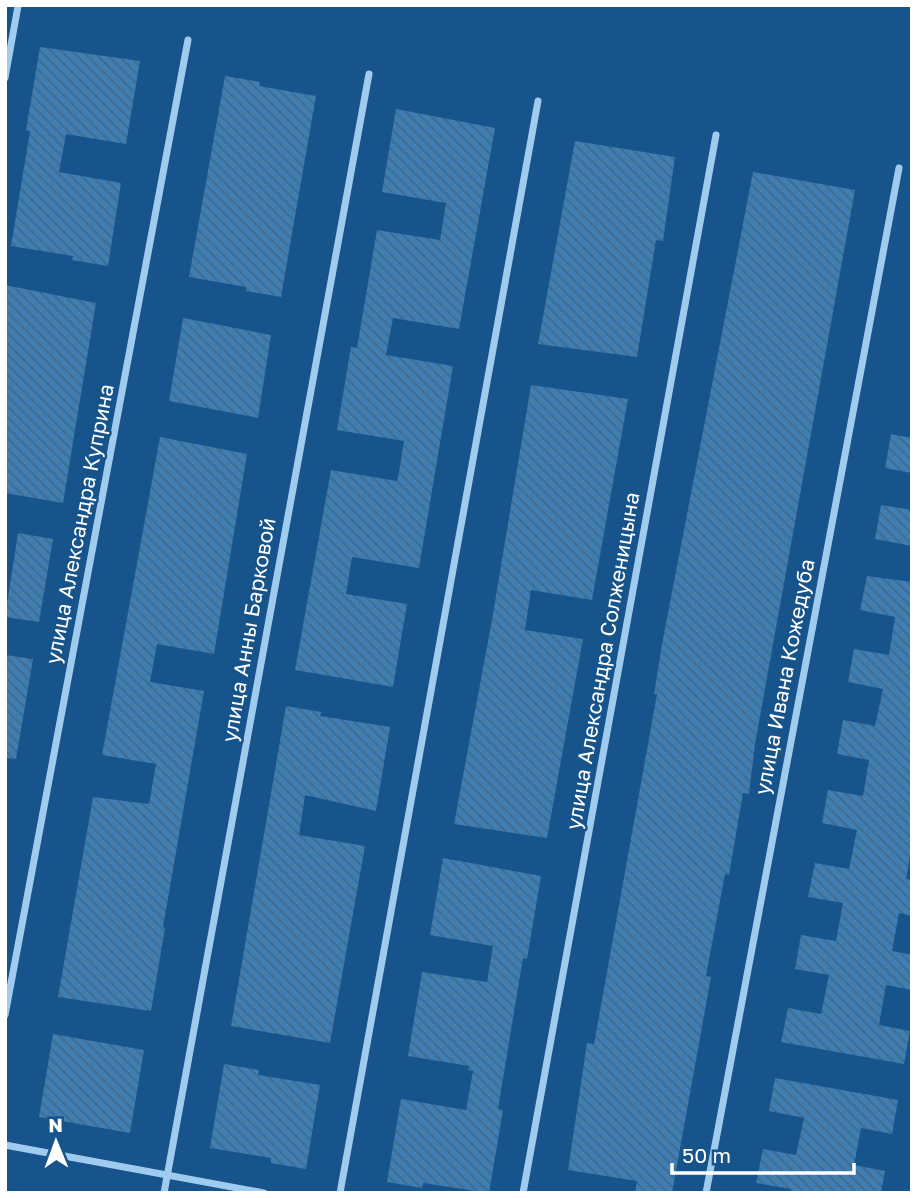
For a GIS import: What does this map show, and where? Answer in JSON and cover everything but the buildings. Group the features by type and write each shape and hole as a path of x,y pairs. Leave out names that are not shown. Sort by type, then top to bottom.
{"street":[{"path":"5,78 18,6"},
{"name":"улица Александра Куприна","path":"5,1015 188,40"},
{"name":"улица Анны Барковой","path":"164,1193 369,74"},
{"path":"340,1193 538,101"},
{"name":"улица Александра Солженицына","path":"523,1193 716,135"},
{"name":"улица Ивана Кожедуба","path":"706,1193 899,168"},
{"path":"5,1145 264,1193"}]}
